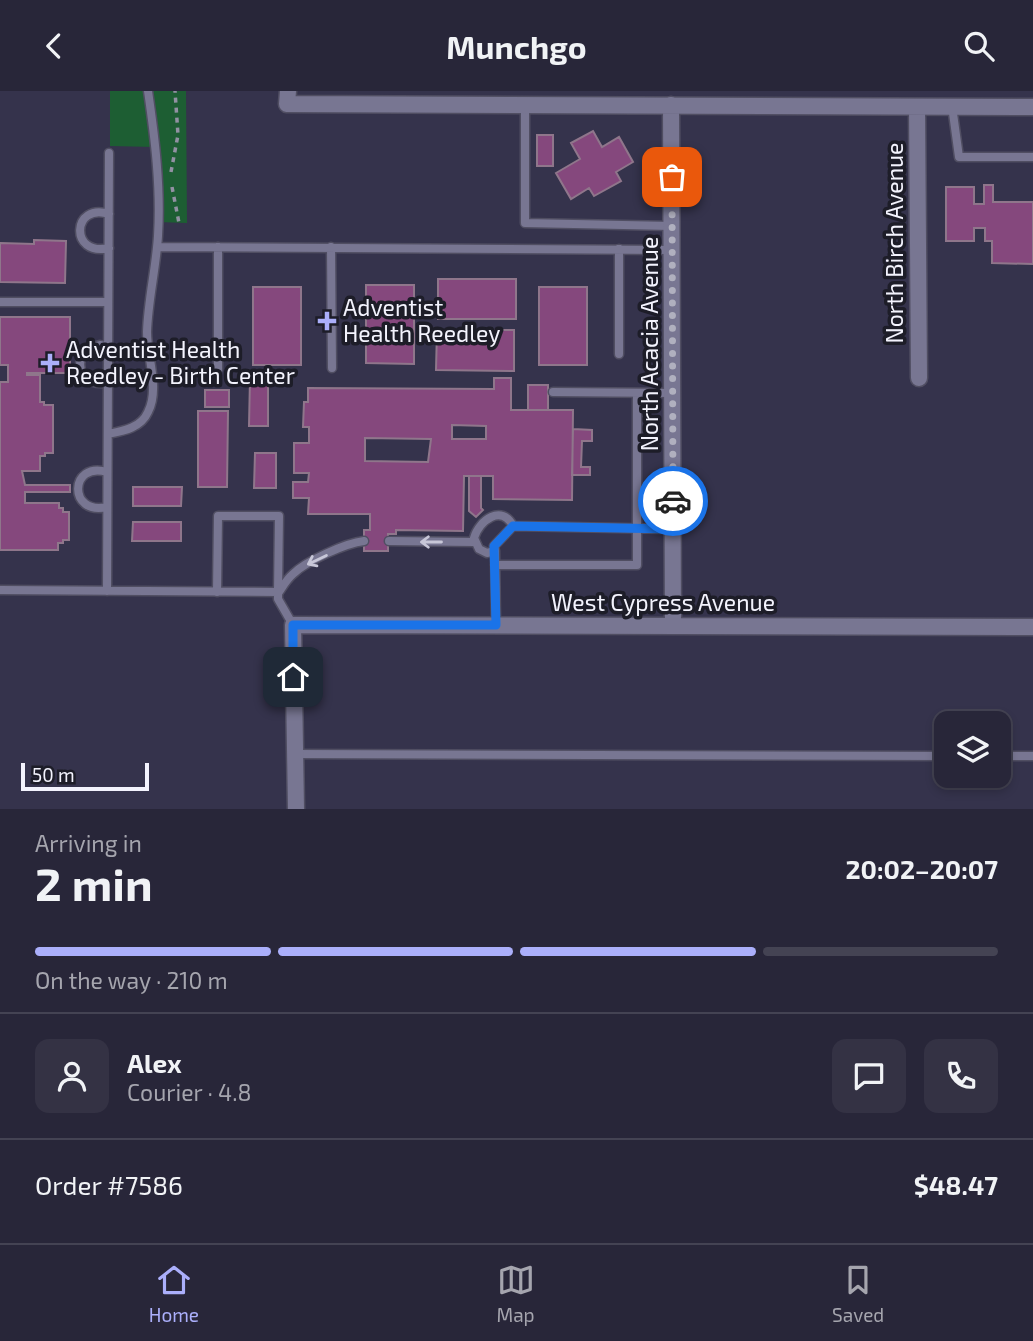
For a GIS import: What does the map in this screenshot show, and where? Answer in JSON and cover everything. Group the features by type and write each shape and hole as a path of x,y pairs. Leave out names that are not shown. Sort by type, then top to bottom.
{"street":[{"path":"288,97 525,104 582,98 630,98 671,105 773,97 917,107 1033,107"},
{"name":"North Acacia Avenue","path":"671,105 673,625"},
{"name":"North Birch Avenue","path":"917,107 919,378"},
{"path":"293,625 296,809"},
{"name":"West Cypress Avenue","path":"293,625 1033,627"}],"lane":[{"path":"108,434 129,429 139,423 150,409 153,385 148,353 148,326 157,247 158,174 148,91"},
{"path":"525,104 525,223 672,226"},
{"path":"952,106 959,157 1033,157"},
{"path":"107,591 109,153"},
{"path":"109,213 100,211 88,215 83,220 80,233 86,245 92,249 109,248"},
{"path":"157,247 672,250"},
{"path":"218,247 218,369"},
{"path":"331,247 332,368"},
{"path":"619,249 619,354"},
{"path":"0,302 108,302"},
{"path":"108,347 100,345 87,349 80,360 80,367 86,379 92,383 108,382"},
{"path":"553,392 673,393"},
{"path":"495,565 637,565 637,393"},
{"path":"107,472 99,470 86,474 78,485 78,492 84,504 99,509 107,507"},
{"path":"474,542 477,530 494,515 506,517 513,526"},
{"path":"217,592 218,516 279,516 278,599 293,625"},
{"path":"496,625 494,546 513,526 673,529"},
{"path":"278,593 292,574 301,567 342,547 364,541"},
{"path":"388,541 474,542"},
{"path":"474,542 482,552 495,551"},
{"path":"0,590 278,593"},
{"path":"294,754 934,756"},
{"path":"1011,756 1033,756"}],"path":[{"path":"175,91 178,135 171,173 180,223"}],"green space":[{"path":"110,91 186,91 187,223 158,222 155,147 110,146"}],"building":[{"path":"593,131 602,147 619,137 633,162 616,172 621,181 594,196 589,188 571,199 556,173 580,159 571,143"},
{"path":"537,135 553,135 553,166 537,166"},
{"path":"984,185 993,185 993,202 1033,202 1033,264 992,263 992,241 985,241 985,228 974,228 974,241 946,241 946,187 974,187 974,204 984,204"},
{"path":"34,240 66,241 65,283 0,282 0,243 34,244"},
{"path":"438,279 516,279 516,319 438,319"},
{"path":"366,285 414,285 414,364 366,363"},
{"path":"253,287 301,287 301,365 253,365"},
{"path":"539,287 587,287 587,365 539,365"},
{"path":"0,317 70,317 70,373 27,373 40,375 40,402 53,405 53,453 40,456 40,471 22,471 25,485 70,485 70,492 25,492 25,503 59,503 63,512 69,512 69,540 58,543 58,550 0,550 0,382 8,382 8,365 0,365"},
{"path":"437,330 514,330 514,371 436,370"},
{"path":"250,378 268,378 268,426 249,426"},
{"path":"494,378 511,378 511,410 573,410 572,500 493,499 493,476 464,476 463,531 396,530 396,534 388,534 388,551 364,551 364,530 370,530 370,514 308,514 309,498 293,498 293,482 308,482 309,473 294,473 294,443 309,443 309,427 303,427 304,402 308,402 308,388 494,389","holes":["452,425 486,426 486,439 452,439","365,438 431,439 428,462 365,461"]},
{"path":"528,385 548,385 548,410 528,410"},
{"path":"205,390 229,390 229,407 205,407"},
{"path":"198,411 228,411 227,487 198,487"},
{"path":"573,429 592,430 592,441 582,441 581,467 590,467 590,475 572,475"},
{"path":"255,453 276,453 276,488 254,488"},
{"path":"469,476 481,476 483,510 476,517 469,511"},
{"path":"133,487 182,487 181,506 133,506"},
{"path":"133,522 181,522 181,541 132,541"}],"way so far":[{"path":"672,177 673,501"}],"place":[{"name":"Adventist Health Reedley","path":"327,321"},
{"name":"Adventist Health Reedley - Birth Center","path":"50,363"}],"route":[{"path":"293,677 293,625 496,625 494,546 513,526 673,529 673,501"}]}
